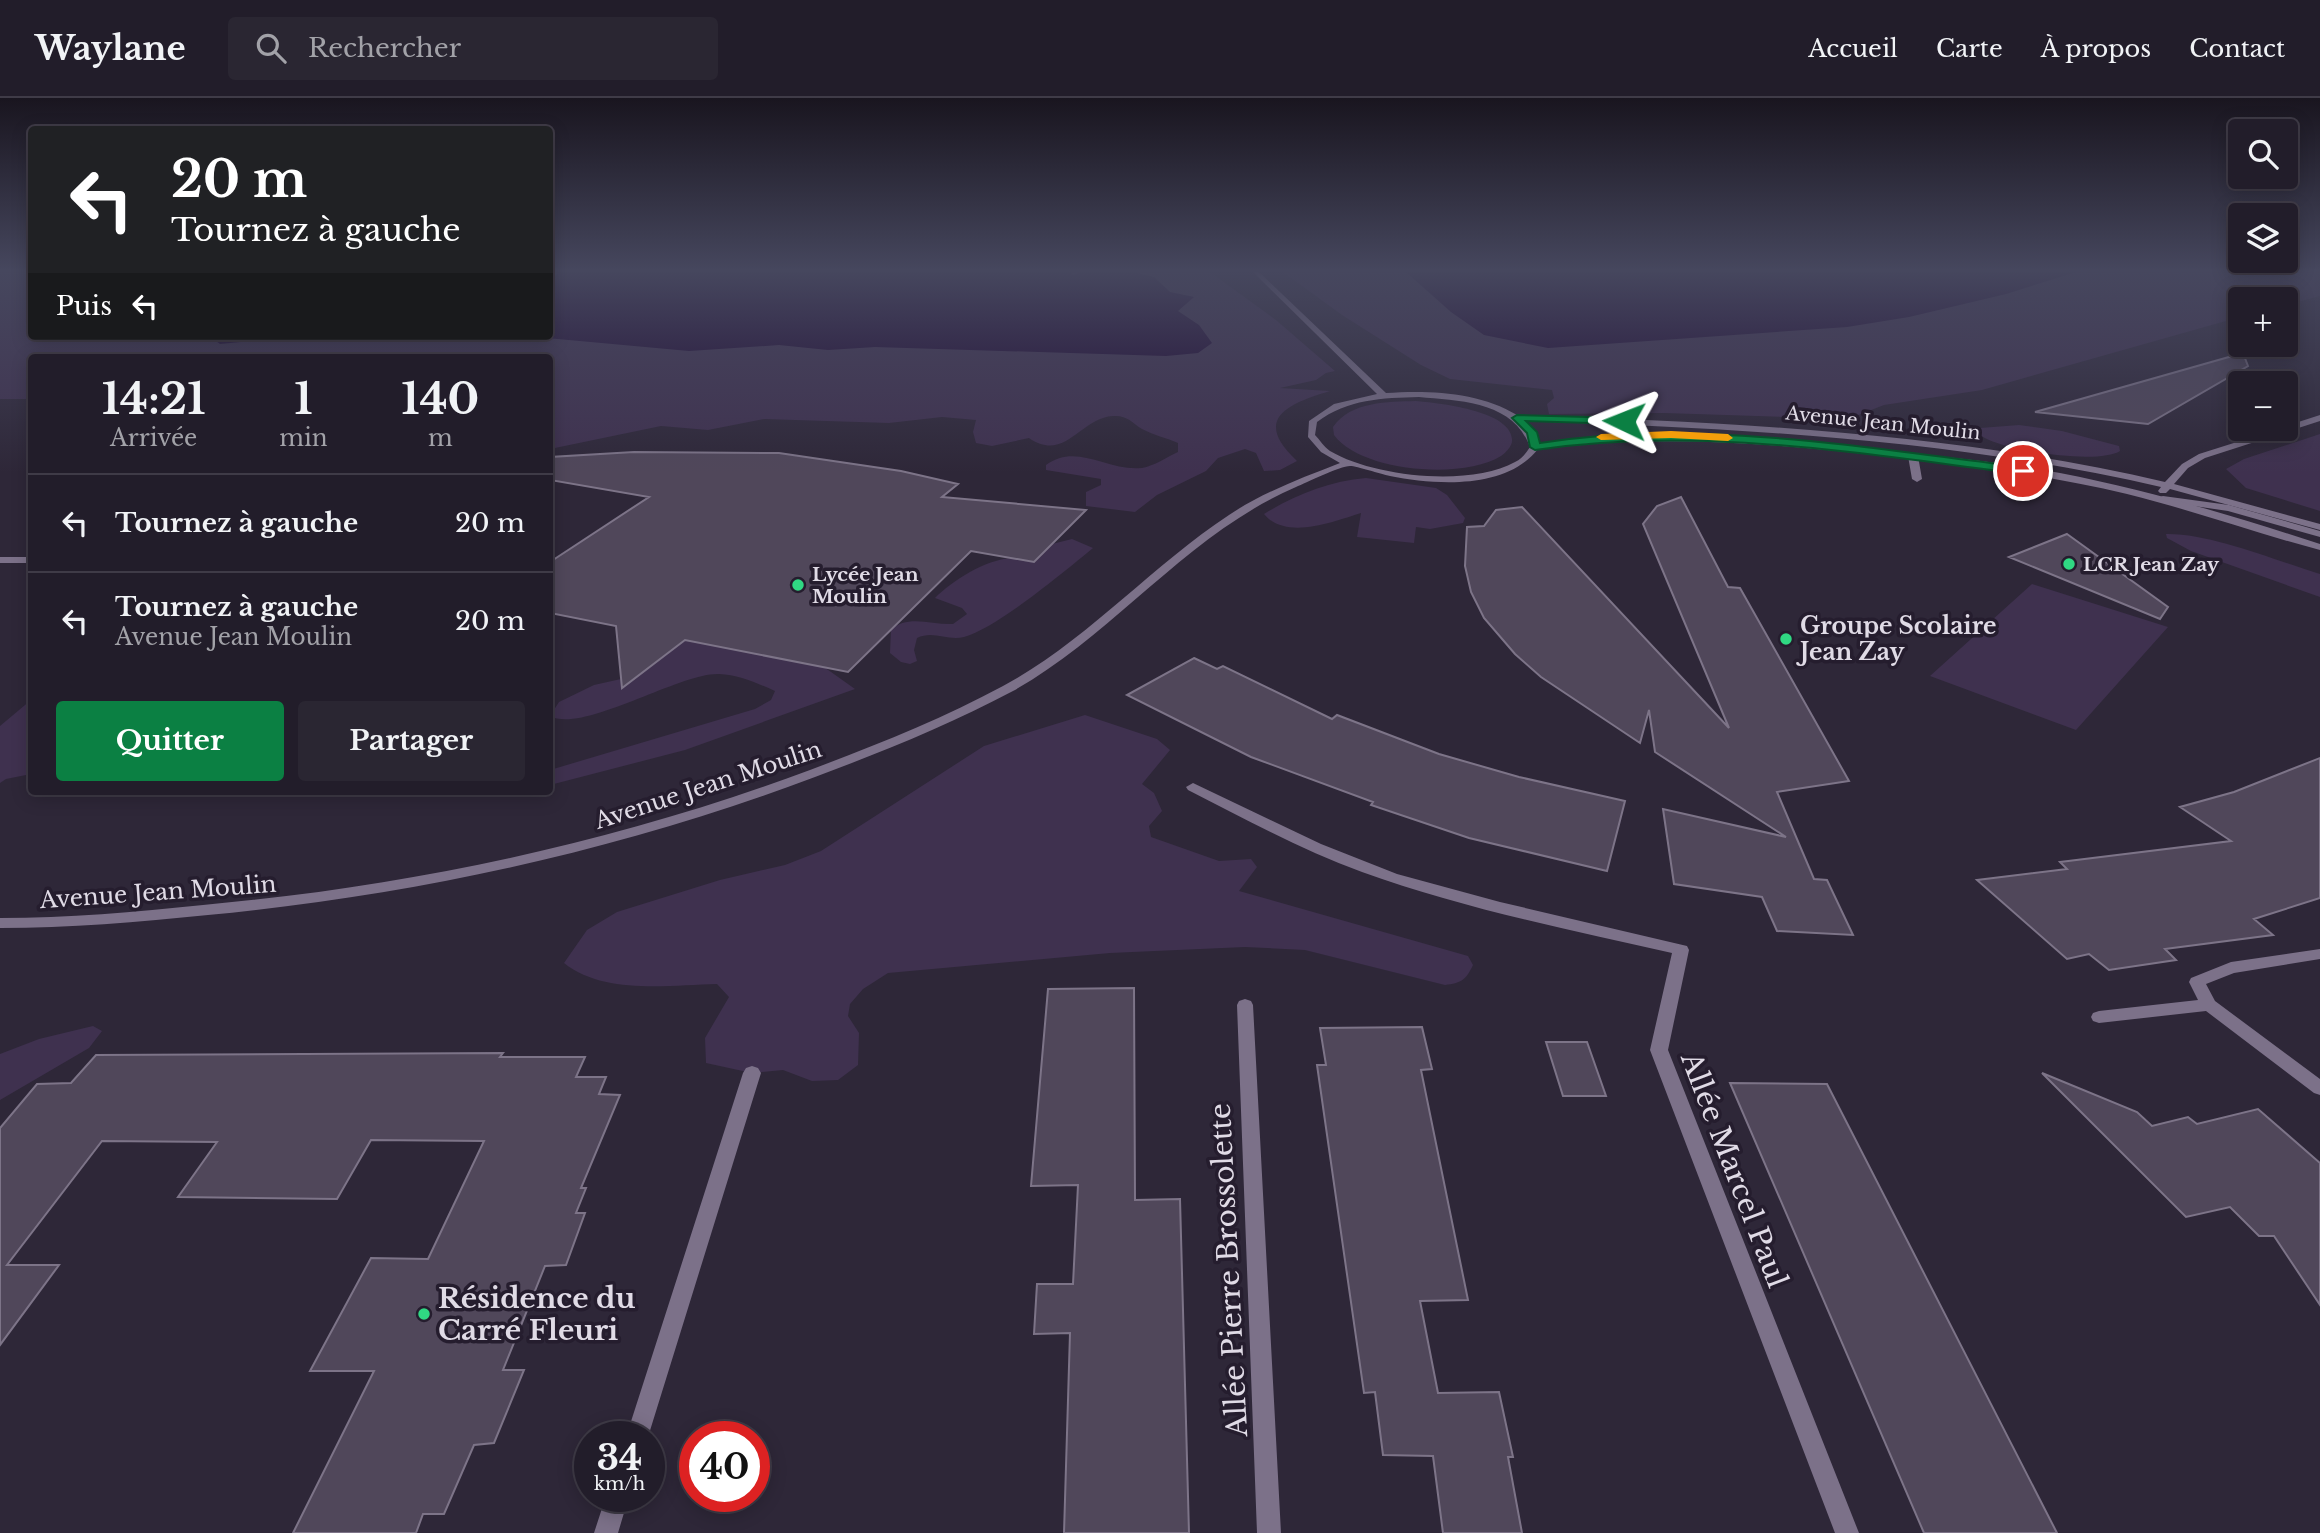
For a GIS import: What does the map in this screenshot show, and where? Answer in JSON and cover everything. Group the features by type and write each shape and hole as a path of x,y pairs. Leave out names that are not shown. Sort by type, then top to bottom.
{"street":[{"path":"1325,339 1383,395"},
{"path":"1383,395 1457,398 1490,406 1517,418 1532,432 1535,447 1520,463 1487,475 1441,479 1391,475 1348,463 1323,450 1311,435 1313,421 1335,406 1383,395"},
{"name":"Avenue Jean Moulin","path":"1517,418 1692,424 1787,432 2027,460 2166,485 2320,527"},
{"path":"2320,418 2202,456 2185,466 2166,485 2158,499 2229,508 2320,534"},
{"name":"Avenue Jean Moulin","path":"1535,447 1593,438 1671,435 1913,456 2060,477 2158,499 2320,547"},
{"path":"1913,456 1917,479"},
{"name":"Avenue Jean Moulin","path":"0,923 43,924 226,909 388,889 574,851 750,797 892,742 983,702 1031,676 1110,620 1232,517 1293,485 1348,463"},
{"path":"0,560 28,560"},
{"name":"Allée Marcel Paul","path":"1193,787 1287,834 1390,876 1528,916 1681,950 1659,1050 1847,1533"},
{"path":"2320,954 2231,968 2197,982 2209,1005 2320,1088"},
{"name":"Allée Pierre Brossolette","path":"1245,1005 1269,1533"},
{"path":"2099,1017 2209,1005"},
{"path":"642,1421 752,1073"},
{"path":"606,1533 613,1512"}],"shaded area":[{"path":"0,339 1298,339 1335,371 1316,380 1280,388 1330,391 1300,402 1280,415 1276,424 1277,434 1297,461 1280,470 1264,471 1256,453 1245,449 1218,458 1206,471 1157,495 1135,512 1086,506 1086,492 1101,485 1101,479 1046,470 1046,465 1069,456 1129,468 1142,468 1178,452 1178,443 1146,431 1118,416 1101,419 1063,443 1053,445 1042,444 1029,438 992,446 976,443 973,432 976,420 942,417 889,423 764,419 708,430 661,426 553,448 553,354 28,354 28,399 0,399"},
{"path":"557,339 1209,339 1212,343 1198,353 1166,356 875,347 828,350 779,345 689,351"},
{"path":"1380,339 2162,339 1982,390 1884,405 1848,419 1664,413 1549,414 1547,404 1554,398 1552,390 1450,379 1421,365"},
{"path":"1504,339 1677,339 1548,348"},
{"path":"1416,401 1455,406 1499,421 1508,429 1512,439 1511,446 1501,456 1484,464 1439,470 1389,464 1366,457 1347,448 1334,435 1333,427 1350,412 1382,403"},
{"path":"2019,425 2062,431 2119,446 2120,451 2092,457 2049,454 2006,446 1979,434 1980,428"},
{"path":"2320,434 2320,511 2246,488 2226,469 2244,459"},
{"path":"1366,478 1436,488 1447,495 1465,518 1463,523 1430,529 1416,527 1414,543 1357,537 1361,513 1325,524 1298,528 1273,522 1264,514 1313,490"},
{"path":"2166,534 2223,543 2320,574 2320,597 2191,551 2167,538"},
{"path":"1072,539 1093,548 994,623 964,637 929,635 917,638 914,650 917,661 910,664 901,662 890,653 891,630 897,625 912,621 953,624 967,614 962,608 935,598 960,578 1001,560 1014,558 1034,562 1052,544"},
{"path":"2032,584 2168,627 2076,730 1930,676"},
{"path":"685,640 824,667 855,689 685,750 553,784 553,769 755,709 771,700 775,691 755,682 719,674 681,682 585,717 565,719 553,717 559,702 594,685 639,675"},
{"path":"28,703 28,775 6,779 0,783 0,726"},
{"path":"1085,715 1157,739 1170,750 1142,784 1154,793 1162,811 1149,826 1151,837 1219,861 1251,859 1257,867 1239,891 1468,956 1473,965 1468,974 1459,982 1445,985 1305,950 1245,947 1110,953 888,973 863,989 850,1004 848,1016 859,1033 858,1065 838,1080 812,1081 783,1070 752,1073 706,1063 705,1038 729,997 717,984 617,984 580,973 564,963 587,930 617,912 720,880 785,865 821,851 984,746"},
{"path":"93,1026 102,1031 89,1048 0,1100 0,1054 39,1039"}],"building":[{"path":"2229,357 2245,357 2248,366 2239,371 2228,371 2228,378 2148,424 2035,412"},
{"path":"634,452 779,453 901,471 958,484 942,497 1086,510 1034,562 971,551 848,672 685,640 622,688 616,626 553,614 553,560 649,497 553,481 553,457"},
{"path":"1681,497 1728,587 1740,588 1849,781 1777,792 1814,879 1827,880 1853,935 1777,931 1762,897 1674,884 1663,809 1786,837 1655,752 1649,710 1640,743 1541,677 1515,654 1484,618 1471,592 1465,566 1467,527 1484,526 1496,510 1522,507 1729,728 1643,524 1657,506"},
{"name":"LCR Jean Zay","path":"2067,534 2168,607 2160,619 2009,557"},
{"path":"1194,658 1217,669 1223,666 1332,719 1337,715 1439,754 1519,777 1625,801 1607,871 1469,838 1371,805 1373,802 1251,757 1127,695"},
{"path":"2320,758 2320,898 2254,919 2273,935 2165,949 2176,960 2109,970 2089,954 2067,959 1977,880 2067,869 2060,862 2231,841 2180,807 2234,792"},
{"path":"1134,988 1135,1200 1180,1199 1189,1533 1064,1533 1070,1333 1034,1334 1037,1284 1073,1284 1078,1185 1031,1186 1048,989"},
{"path":"1422,1027 1432,1069 1421,1070 1468,1300 1420,1301 1438,1393 1499,1392 1513,1457 1508,1457 1522,1533 1443,1533 1433,1456 1383,1455 1375,1392 1364,1393 1317,1065 1326,1065 1320,1028"},
{"path":"1546,1042 1587,1042 1606,1096 1563,1096"},
{"name":"Résidence du Carré Fleuri","path":"503,1053 500,1057 585,1057 576,1077 606,1077 599,1094 620,1095 581,1188 586,1188 576,1213 585,1213 566,1265 545,1266 503,1370 524,1370 494,1443 474,1445 444,1514 423,1514 416,1533 293,1533 374,1371 310,1371 371,1258 428,1259 484,1141 371,1140 337,1199 178,1197 217,1142 102,1141 7,1265 59,1265 0,1345 0,1128 37,1084 71,1083 96,1055"},
{"path":"2042,1073 2137,1112 2152,1126 2188,1117 2197,1124 2258,1109 2320,1163 2320,1305 2274,1236 2259,1236 2230,1207 2186,1217"},
{"path":"1730,1083 1827,1084 2057,1533 1924,1533"}],"waterway":[{"path":"220,341 231,340"}],"slow traffic":[{"path":"1601,437 1671,435 1728,438"}],"place":[{"name":"LCR Jean Zay","path":"2069,564"},
{"name":"Lycée Jean Moulin","path":"798,585"},
{"name":"Groupe Scolaire Jean Zay","path":"1786,639"},
{"name":"Résidence du Carré Fleuri","path":"424,1314"}],"route":[{"path":"1624,421 1517,418 1532,432 1535,447 1593,438 1671,435 1795,443 2023,471"}]}
